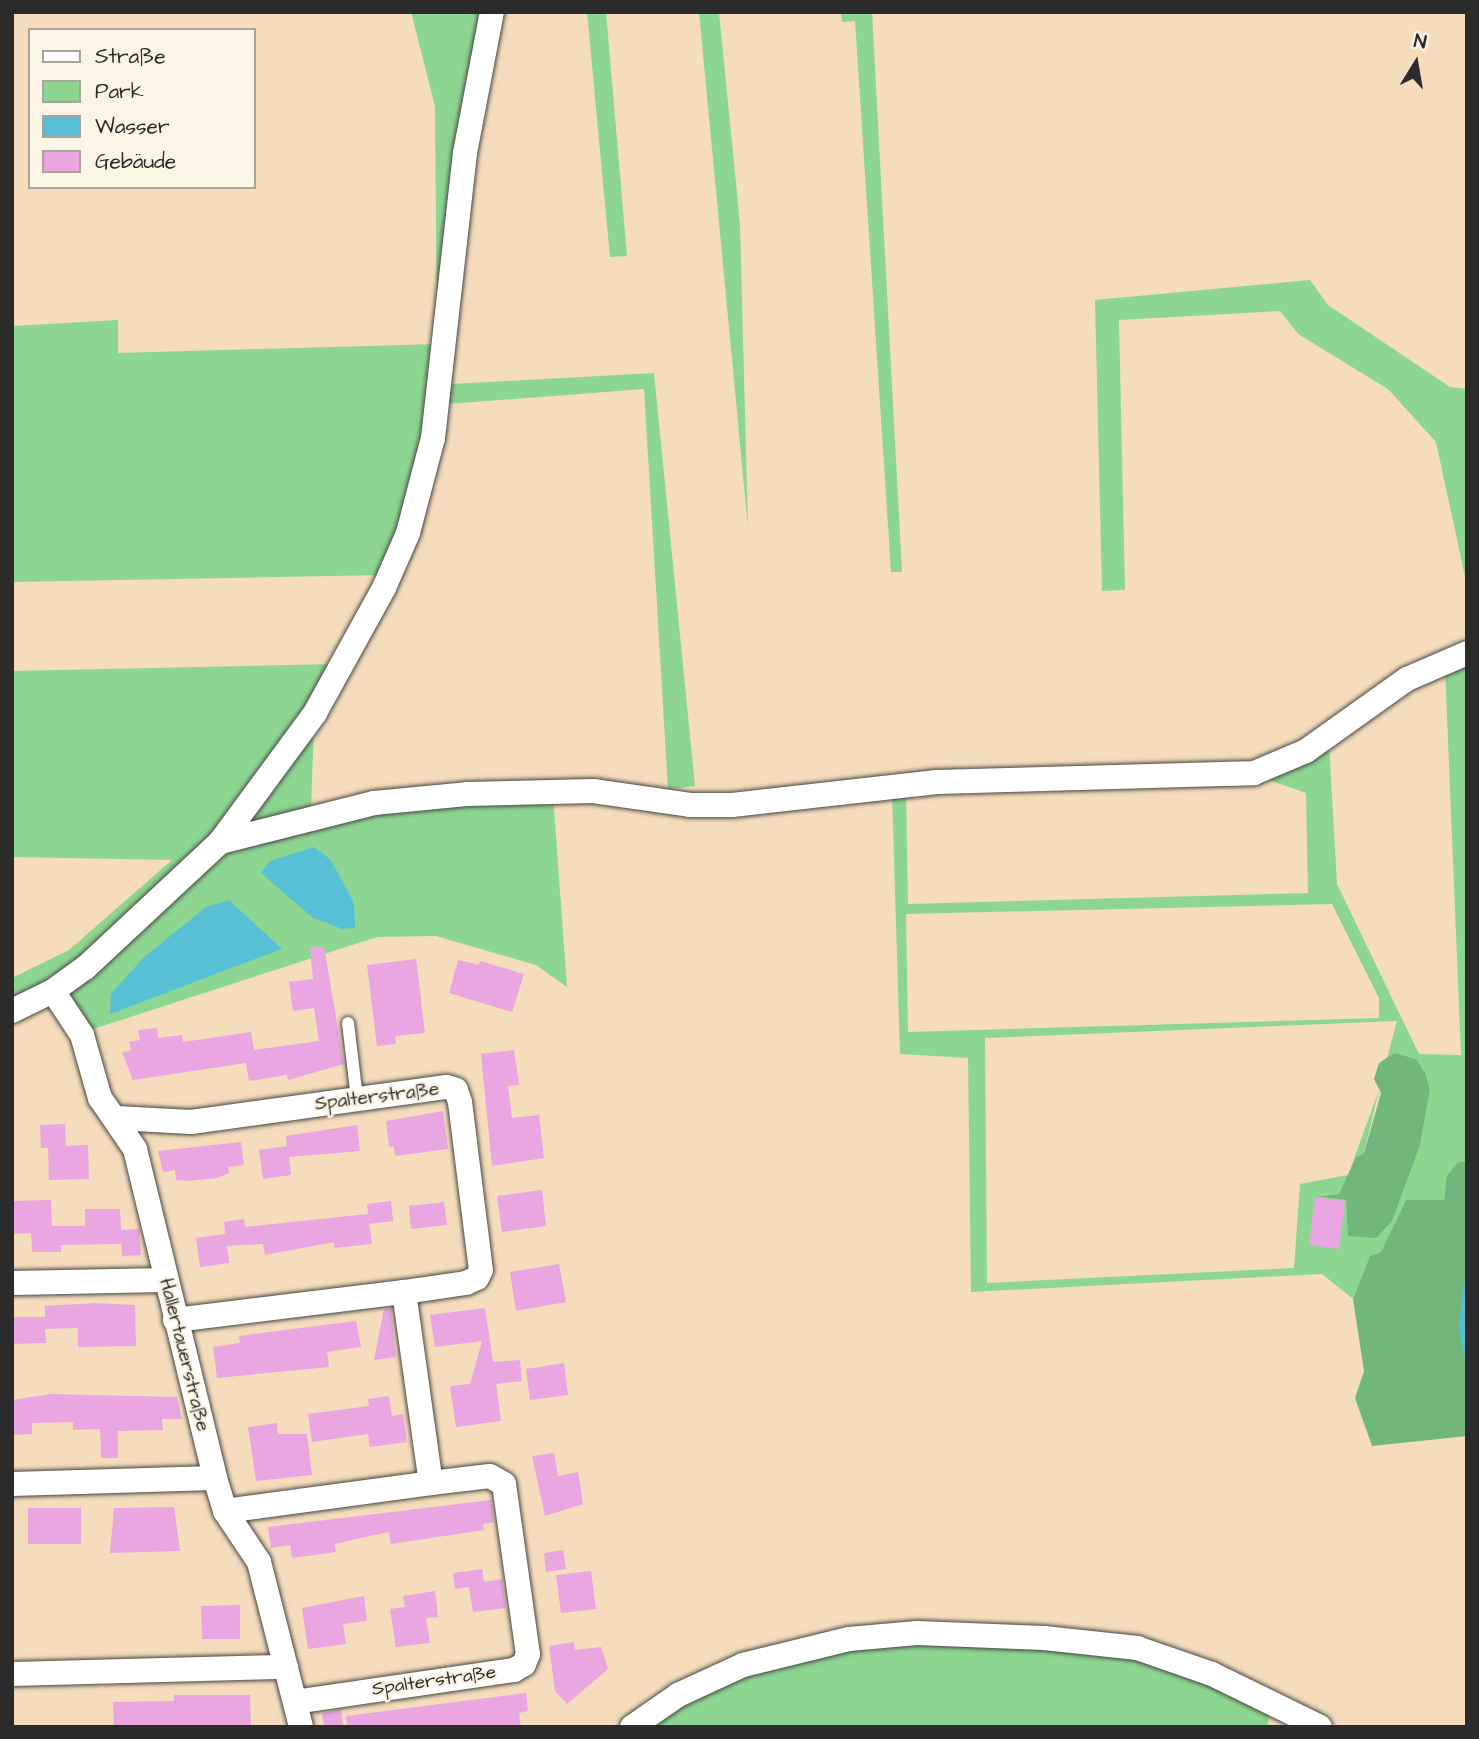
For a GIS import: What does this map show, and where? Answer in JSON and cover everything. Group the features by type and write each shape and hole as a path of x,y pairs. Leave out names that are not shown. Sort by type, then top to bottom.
{"street":[{"path":"12,1011 53,991 104,951 220,842 327,692 359,640 408,533 433,438 465,153 492,12"},
{"path":"220,842 374,803 467,794 593,791 690,805 732,805 937,782 1254,773 1306,751 1407,679 1467,653"},
{"name":"Hallertauerstraße","path":"53,991 82,1035 100,1098 117,1118 135,1149 215,1478 225,1511 259,1562 301,1727"},
{"name":"Spalterstraße","path":"117,1118 191,1122 447,1087 456,1090 460,1102 481,1270 477,1278 466,1283 404,1292 175,1320"},
{"path":"12,1283 165,1280"},
{"path":"404,1292 431,1483"},
{"name":"Spalterstraße","path":"225,1511 490,1476 504,1484 528,1643 524,1664 514,1670 295,1702"},
{"path":"12,1484 215,1478"},
{"path":"632,1727 678,1695 743,1665 849,1639 916,1633 1044,1638 1137,1648 1212,1674 1320,1727"},
{"path":"12,1674 286,1667"}],"lane":[{"path":"348,1023 357,1099"}],"green space":[{"path":"411,12 487,12 424,453 383,575 12,582 12,326 118,320 118,353 437,344 435,106"},
{"path":"587,12 606,12 627,256 610,257"},
{"path":"699,12 719,12 740,224 748,528"},
{"path":"841,12 872,12 902,572 891,572 855,21 842,22"},
{"path":"1310,280 1328,305 1450,387 1467,389 1467,586 1436,442 1388,389 1298,334 1280,311 1119,320 1125,590 1102,591 1095,300"},
{"path":"654,373 695,786 668,789 644,389 448,404 451,384"},
{"path":"1467,660 1467,1161 1458,1162 1444,1200 1406,1200 1381,1253 1370,1257 1353,1299 1322,1274 971,1292 968,1058 900,1054 892,793 906,790 908,904 1308,893 1306,793 1263,778 1329,743 1337,884 1419,1054 1461,1055 1445,668","holes":["1332,904 1379,998 1379,1018 908,1032 906,914","1397,1021 1387,1058 1394,1053 1430,1090 1420,1145 1347,1216 1346,1200 1316,1195 1339,1194 1348,1175 1300,1184 1294,1268 987,1283 985,1038"]},
{"path":"338,664 223,822 135,916 56,977 12,1002 12,978 69,950 172,860 12,857 12,671"},
{"path":"314,725 311,809 251,826 242,816"},
{"path":"553,795 567,987 536,965 436,936 377,937 90,1030 66,992 229,847 351,814"},
{"path":"1394,1053 1416,1059 1425,1073 1430,1090 1420,1145 1392,1221 1376,1238 1348,1236 1346,1200 1315,1196 1339,1194 1356,1157 1364,1153 1381,1093 1374,1079 1379,1063"},
{"path":"1379,1090 1364,1153 1356,1157 1349,1172"},
{"path":"1467,1161 1467,1436 1372,1446 1355,1398 1364,1371 1353,1299 1370,1256 1381,1252 1406,1200 1444,1200 1447,1176 1458,1162"},
{"path":"915,1639 1149,1657 1269,1711 1268,1727 642,1727 673,1706 780,1660"}],"water":[{"path":"314,847 331,860 354,903 355,928 342,929 312,917 261,873 270,861"},
{"path":"229,900 282,949 110,1014 111,994 143,958 206,907"}],"building":[{"path":"324,946 344,1064 288,1080 287,1075 249,1081 246,1063 133,1080 122,1052 131,1051 129,1042 140,1040 138,1030 157,1028 158,1038 182,1035 183,1042 251,1032 254,1050 319,1041 314,1008 293,1011 289,982 313,979 310,948"},
{"path":"416,959 425,1033 395,1036 396,1044 377,1046 367,965"},
{"path":"458,960 479,965 480,961 524,974 512,1012 449,993"},
{"path":"514,1050 519,1085 508,1086 512,1118 539,1115 544,1158 492,1166 481,1054"},
{"path":"443,1111 448,1149 395,1156 394,1147 389,1147 386,1121"},
{"path":"65,1124 66,1146 88,1145 89,1179 49,1180 48,1148 41,1148 40,1125"},
{"path":"357,1125 360,1151 289,1157 291,1175 263,1179 259,1150 287,1146 286,1136"},
{"path":"241,1142 244,1165 228,1167 229,1173 217,1178 176,1180 175,1170 163,1172 158,1151"},
{"path":"542,1190 546,1226 502,1232 497,1196"},
{"path":"1315,1197 1345,1201 1339,1249 1309,1245"},
{"path":"51,1200 52,1226 85,1226 85,1209 120,1209 121,1230 139,1229 141,1255 122,1256 121,1244 61,1245 61,1252 32,1252 31,1233 12,1234 12,1201"},
{"path":"391,1201 393,1221 369,1224 367,1204"},
{"path":"444,1202 447,1225 411,1229 409,1206"},
{"path":"368,1214 372,1244 334,1248 334,1242 265,1255 263,1244 227,1246 229,1263 200,1267 196,1238 225,1234 224,1222 244,1219 245,1227"},
{"path":"559,1264 566,1302 516,1311 510,1272"},
{"path":"97,1303 135,1305 136,1346 78,1347 78,1328 45,1329 46,1343 12,1344 12,1317 45,1317 45,1306"},
{"path":"485,1308 493,1362 520,1360 522,1381 496,1384 501,1421 456,1427 450,1386 470,1384 482,1341 435,1347 430,1315"},
{"path":"384,1309 391,1309 396,1357 374,1360"},
{"path":"356,1321 361,1347 327,1352 329,1367 217,1378 213,1347 240,1343 239,1336"},
{"path":"564,1363 568,1395 530,1400 526,1369"},
{"path":"51,1394 177,1397 182,1419 162,1419 163,1430 118,1431 118,1458 101,1458 100,1429 73,1430 73,1422 32,1423 32,1434 12,1435 12,1400"},
{"path":"389,1396 392,1416 403,1414 407,1442 370,1447 368,1434 312,1442 308,1414 369,1406 368,1399"},
{"path":"277,1423 278,1434 307,1434 312,1475 256,1481 248,1427"},
{"path":"554,1453 558,1476 578,1472 583,1504 545,1516 532,1456"},
{"path":"491,1500 494,1522 483,1524 484,1530 391,1544 389,1532 335,1544 336,1552 292,1558 290,1545 271,1548 268,1527"},
{"path":"174,1507 180,1551 110,1553 114,1508"},
{"path":"28,1508 81,1508 81,1544 28,1544"},
{"path":"563,1550 566,1569 546,1572 544,1553"},
{"path":"482,1569 484,1582 502,1579 506,1608 473,1612 469,1587 455,1589 453,1573"},
{"path":"591,1571 596,1609 561,1613 556,1575"},
{"path":"435,1591 438,1617 426,1618 430,1643 396,1647 390,1609 405,1607 403,1596"},
{"path":"364,1596 367,1621 343,1624 346,1644 308,1649 302,1608"},
{"path":"240,1605 240,1639 202,1639 201,1606"},
{"path":"574,1642 575,1650 601,1647 608,1669 567,1704 555,1691 549,1646"},
{"path":"526,1693 528,1711 519,1713 521,1727 347,1727 346,1716"},
{"path":"174,1695 250,1695 251,1727 114,1727 113,1702 174,1701"},
{"path":"341,1710 343,1727 324,1727 322,1713"}],"waterway":[{"path":"1467,1284 1462,1326 1467,1355"}]}
